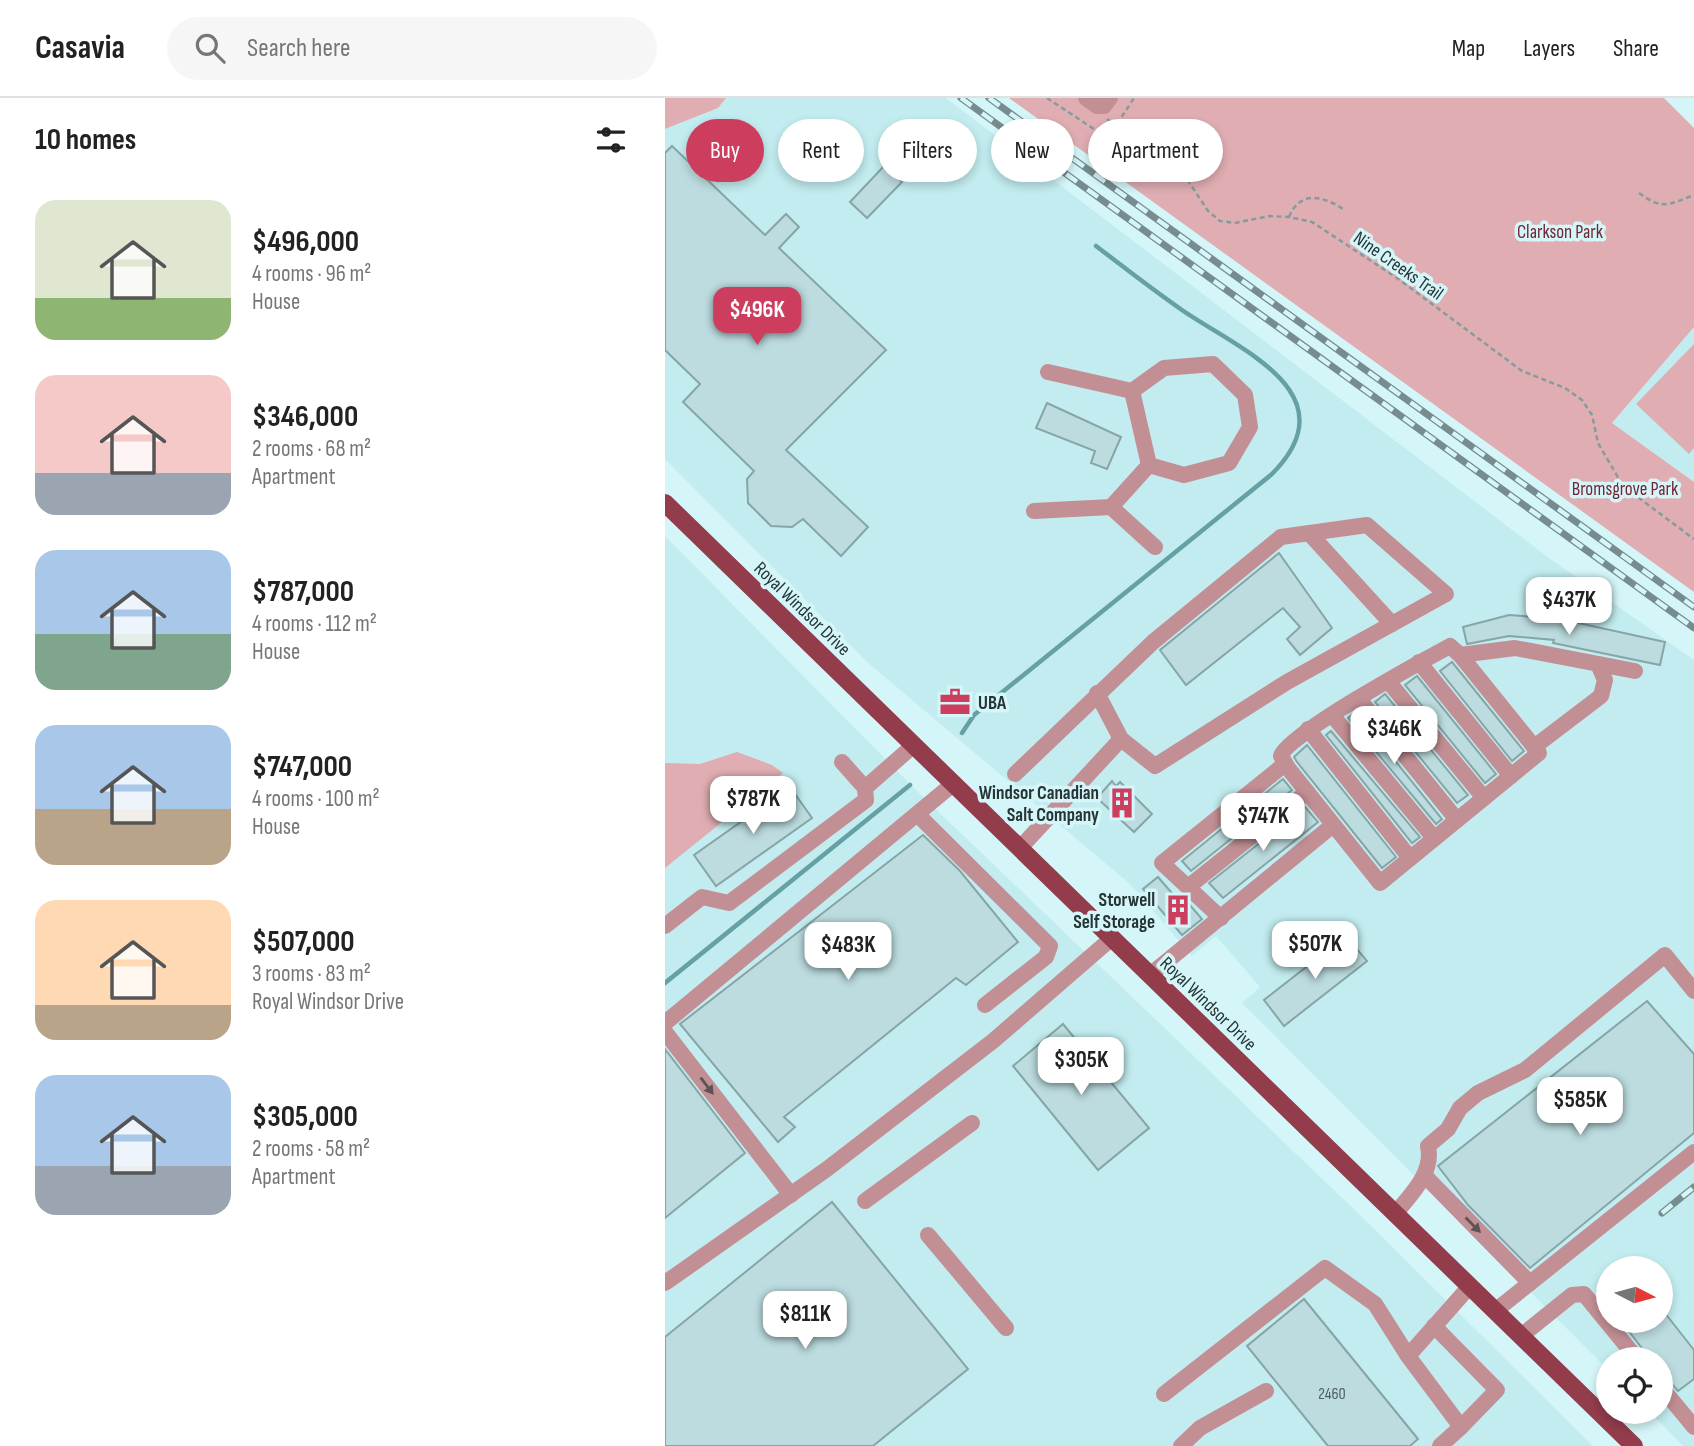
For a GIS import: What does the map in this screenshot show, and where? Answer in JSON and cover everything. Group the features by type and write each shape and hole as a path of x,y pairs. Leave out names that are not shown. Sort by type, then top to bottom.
{"main road":[{"name":"Royal Windsor Drive","path":"665,503 1634,1446"}],"lane":[{"path":"1086,98 1097,106 1104,106 1110,98"},
{"path":"1048,372 1132,391 1164,368 1213,364 1245,395 1250,427 1229,463 1184,475 1149,465"},
{"path":"1132,391 1149,465"},
{"path":"1111,508 1149,465"},
{"path":"1034,512 1111,508 1155,547"},
{"path":"1015,774 1097,693 1153,642 1281,537 1367,525 1446,594 1287,682 1155,766 1121,739 1097,693"},
{"path":"1309,533 1392,624"},
{"path":"1450,646 1459,654 1539,753 1380,883 1285,764 1282,751 1308,729 1419,662 1450,646"},
{"path":"1459,654 1515,648 1635,671"},
{"path":"1419,662 1511,776"},
{"path":"1534,747 1601,696 1605,680 1598,664"},
{"path":"1388,681 1483,798"},
{"path":"1359,698 1457,820"},
{"path":"1332,715 1434,838"},
{"path":"1308,729 1410,858"},
{"path":"1020,848 1121,739"},
{"path":"865,788 914,745"},
{"path":"665,926 702,897 729,903 866,800 865,788 842,762"},
{"path":"1221,918 1162,863 1285,764"},
{"path":"665,1023 953,784"},
{"path":"1188,887 1307,792"},
{"path":"918,815 1050,946 1046,957 985,1005"},
{"path":"1150,975 1333,825"},
{"path":"665,1283 790,1195 993,1041 1112,938"},
{"path":"1395,1214 1425,1176 1429,1158 1428,1146 1448,1129 1463,1105 1487,1087 1525,1070 1665,955 1694,991"},
{"path":"665,1032 790,1195"},
{"path":"865,1201 972,1123"},
{"path":"1495,1311 1694,1152"},
{"path":"1425,1176 1530,1283"},
{"path":"928,1235 1006,1328"},
{"path":"1164,1394 1325,1268 1375,1304 1408,1356 1461,1427"},
{"path":"1408,1356 1470,1286"},
{"path":"1521,1336 1572,1295 1580,1293 1628,1347"},
{"path":"1434,1326 1497,1391 1440,1446"},
{"path":"1181,1446 1200,1428 1266,1391"},
{"path":"1673,1402 1694,1427"}],"path":[{"name":"Nine Creeks Trail","path":"1048,98 1100,133 1123,131 1153,141 1185,176 1208,211 1220,220 1235,223 1269,216 1300,217 1312,222 1397,278 1522,371 1565,388 1582,400 1592,415 1598,443 1623,486 1694,539"},
{"path":"1120,119 1134,98"},
{"path":"1639,193 1656,205 1665,205 1694,195"},
{"path":"1289,217 1299,201 1318,196 1343,209"}],"shaded area":[{"path":"726,98 946,98 974,119 878,119 878,182 977,182 977,122 991,132 991,182 1056,182 1549,558 1694,660 1694,1446 1683,1446 1662,1424 1673,1424 1673,1347 1596,1347 1596,1358 1242,1003 1260,987 1216,936 1192,956 1130,884 867,662 665,459 665,129 686,121 686,182 764,182 764,119 690,119 718,108"},
{"path":"1694,327 1694,482 1612,423"},
{"path":"665,536 921,795 1360,1215 1593,1446 665,1446"}],"green space":[{"path":"665,98 726,98 718,108 665,129"},
{"name":"Clarkson Park","path":"1009,98 1664,98 1694,128 1694,327 1612,423 1694,482 1694,592 1125,182 1223,182 1223,119 1088,119 1088,155 1074,145 1074,119 1038,119"},
{"path":"1694,344 1694,448 1689,454 1636,404"},
{"path":"737,752 772,765 783,773 665,868 665,763 700,764"}],"building":[{"path":"672,146 686,159 686,182 710,182 765,235 786,214 799,227 779,248 886,350 786,450 868,527 841,556 803,519 792,527 771,526 748,503 747,479 754,471 683,402 700,384 665,350 665,153"},
{"path":"878,172 878,182 902,182 867,218 850,202"},
{"path":"1047,403 1121,437 1107,469 1091,463 1095,451 1036,428"},
{"path":"1279,553 1332,628 1300,655 1287,639 1300,627 1283,608 1186,685 1160,650"},
{"path":"1509,615 1560,619 1665,642 1660,665 1553,643 1554,640 1509,636 1467,644 1463,627"},
{"path":"1452,662 1524,751 1512,761 1440,671"},
{"path":"1417,676 1496,774 1485,783 1405,685"},
{"path":"1385,694 1468,795 1457,803 1375,702"},
{"path":"1356,712 1442,819 1436,824 1348,718"},
{"path":"1331,731 1420,837 1412,843 1326,735"},
{"path":"1307,745 1396,857 1382,868 1297,762 1294,757"},
{"path":"1283,779 1292,790 1191,871 1182,861"},
{"name":"Windsor Canadian Salt Company","path":"1112,781 1116,786 1120,782 1152,814 1134,832 1097,798"},
{"path":"790,787 812,818 716,886 694,855"},
{"path":"1305,807 1318,822 1223,898 1209,883"},
{"path":"923,835 960,871 1018,942 966,985 956,978 784,1117 795,1127 778,1142 680,1024"},
{"name":"Storwell Self Storage","path":"1158,877 1177,899 1183,897 1202,919 1182,935 1143,889"},
{"path":"1346,936 1367,961 1284,1026 1264,1000"},
{"path":"1647,1001 1694,1054 1694,1133 1530,1268 1468,1205 1438,1166"},
{"path":"1063,1024 1149,1128 1098,1170 1013,1066"},
{"path":"665,1049 745,1153 665,1218"},
{"path":"832,1202 968,1369 873,1446 665,1446 665,1337"},
{"path":"1304,1299 1418,1439 1410,1446 1328,1446 1247,1346"},
{"path":"1673,1323 1694,1350 1694,1379 1678,1391 1673,1385 1673,1347 1641,1347 1631,1334 1673,1334"}],"waterway":[{"path":"962,733 974,715 1272,474 1293,445 1300,420 1293,397 1278,376 1096,246"},
{"path":"665,983 910,785"}],"railway":[{"path":"961,98 1694,628"},
{"path":"989,98 1694,607"},
{"path":"1662,1213 1694,1187"}],"place":[{"name":"UBA","path":"955,702"},
{"name":"Windsor Canadian Salt Company","path":"1122,803"},
{"name":"Storwell Self Storage","path":"1178,910"}],"park label":[{"name":"Bromsgrove Park","path":"1625,488"}]}
